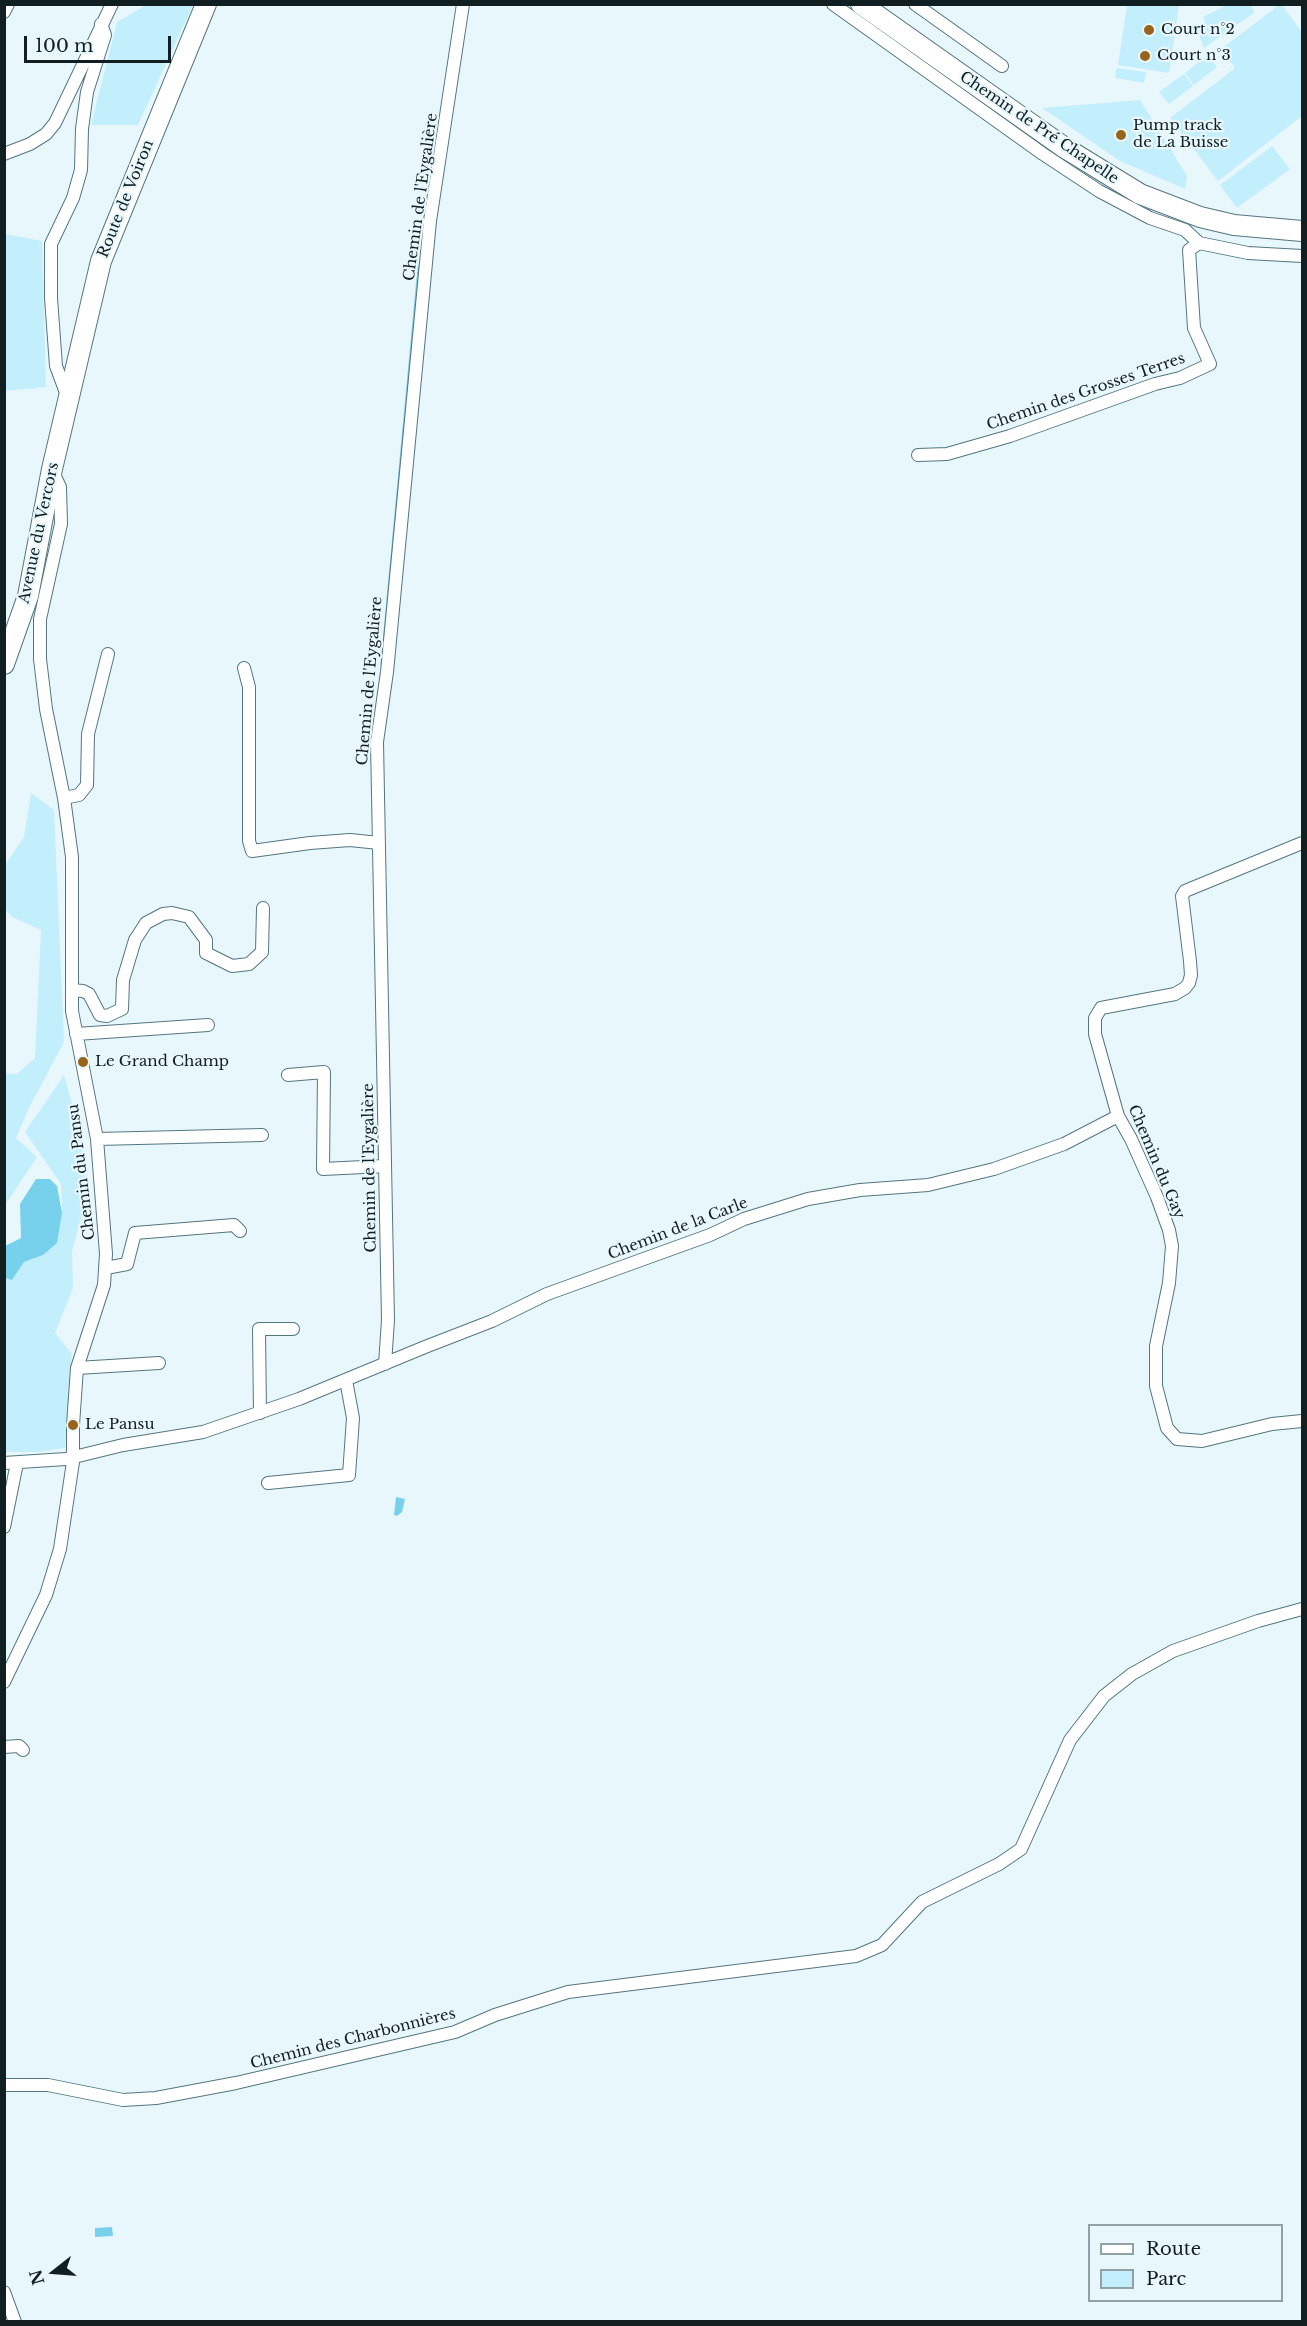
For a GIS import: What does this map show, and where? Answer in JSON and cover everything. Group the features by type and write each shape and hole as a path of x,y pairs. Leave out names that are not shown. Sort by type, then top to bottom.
{"main road":[{"name":"Route de Voiron","path":"69,400 101,261 206,4"},
{"name":"Chemin de Pré Chapelle","path":"861,4 1065,148 1140,195 1172,208 1222,223 1277,231 1302,231"},
{"name":"Avenue du Vercors","path":"4,664 28,596 52,469 69,400"}],"street":[{"path":"4,12 8,4"},
{"path":"4,154 30,144 46,134 55,123 112,4"},
{"name":"Chemin de l'Eygalière","path":"385,1364 388,1320 377,742 387,672 430,221 464,4"},
{"path":"833,4 1043,154 1099,191 1150,218 1185,230 1199,243 1248,253 1302,256"},
{"path":"915,4 1002,66"},
{"path":"69,400 56,366 51,298 51,244 73,198 81,170 82,129 87,92 105,35 101,24"},
{"name":"Chemin des Grosses Terres","path":"918,455 947,454 1010,436 1145,387 1180,378 1210,364 1194,328 1189,250 1199,243"},
{"name":"Chemin du Pansu","path":"6,1678 50,1583 60,1549 73,1458 77,1368 101,1294 106,1268 97,1139 72,1011 72,857 64,798 46,709 40,659 40,619 60,524 60,487 52,469"},
{"path":"64,798 79,795 87,785 88,734 108,654"},
{"path":"244,668 249,687 249,841 252,851 350,840 379,843"},
{"name":"Chemin du Gay","path":"1302,843 1185,891 1182,896 1191,975 1185,988 1160,997 1101,1008 1095,1018 1095,1034 1118,1116 1157,1197 1169,1230 1172,1246 1169,1283 1156,1346 1156,1386 1167,1428 1177,1439 1202,1441 1272,1424 1302,1421"},
{"path":"72,990 89,994 100,1015 107,1016 122,1009 123,980 135,940 146,923 163,914 172,913 189,917 206,940 206,953 232,966 249,964 262,952 264,908"},
{"path":"76,1034 208,1025"},
{"path":"288,1075 324,1072 323,1169 384,1166"},
{"name":"Chemin de la Carle","path":"11,1463 73,1458 123,1444 203,1432 346,1380 492,1321 547,1294 710,1235 744,1220 808,1199 860,1190 927,1185 994,1169 1026,1160 1064,1144 1118,1116"},
{"path":"97,1139 262,1135"},
{"path":"106,1268 127,1264 135,1233 234,1225 240,1230"},
{"path":"260,1413 259,1329 293,1329"},
{"path":"77,1368 159,1363"},
{"path":"268,1483 349,1475 353,1418 346,1380"},
{"path":"4,1527 11,1463"},
{"name":"Chemin des Charbonnières","path":"4,2085 48,2085 123,2100 156,2098 236,2083 455,2031 495,2015 568,1992 856,1956 882,1945 922,1902 999,1864 1022,1848 1070,1740 1104,1696 1132,1674 1173,1651 1258,1621 1302,1609"},
{"path":"4,1747 19,1746 23,1750"},
{"path":"4,2292 15,2322"}],"green space":[{"path":"146,5 193,5 138,125 91,125 117,22"},
{"path":"1127,5 1179,5 1169,73 1118,65"},
{"path":"1227,5 1250,5 1255,12 1204,48 1197,30 1206,26 1203,17"},
{"path":"1282,5 1302,32 1302,116 1218,181 1170,118 1235,68 1221,49"},
{"path":"1208,55 1217,67 1194,85 1185,73"},
{"path":"1116,68 1146,72 1144,83 1115,78"},
{"path":"1184,74 1193,86 1169,104 1159,92"},
{"name":"Pump track de La Buisse","path":"1140,100 1187,176 1185,189 1120,161 1042,108"},
{"path":"1272,146 1290,169 1237,208 1220,185"},
{"path":"5,234 42,241 46,387 5,391"},
{"path":"31,793 54,810 64,1042 16,1138 37,1157 5,1205 5,1073 17,1074 35,1058 41,930 12,917 5,909 5,865 24,837"},
{"path":"64,1075 83,1143 86,1200 72,1251 73,1288 55,1333 72,1354 65,1448 38,1452 5,1452 5,1278 12,1280 24,1262 43,1255 62,1213 61,1184 25,1132"}],"water":[{"path":"36,1179 50,1179 57,1186 62,1213 57,1243 43,1255 24,1262 12,1280 5,1278 5,1246 21,1238 20,1204"},
{"path":"396,1497 405,1499 402,1512 397,1516 394,1515"},
{"path":"112,2227 113,2236 95,2237 95,2228"}],"waterway":[{"path":"382,664 419,267"}],"place":[{"name":"Court n°2","path":"1149,30"},
{"name":"Court n°3","path":"1145,56"},
{"name":"Pump track de La Buisse","path":"1121,135"},
{"name":"Le Grand Champ","path":"83,1062"},
{"name":"Le Pansu","path":"73,1425"}]}
